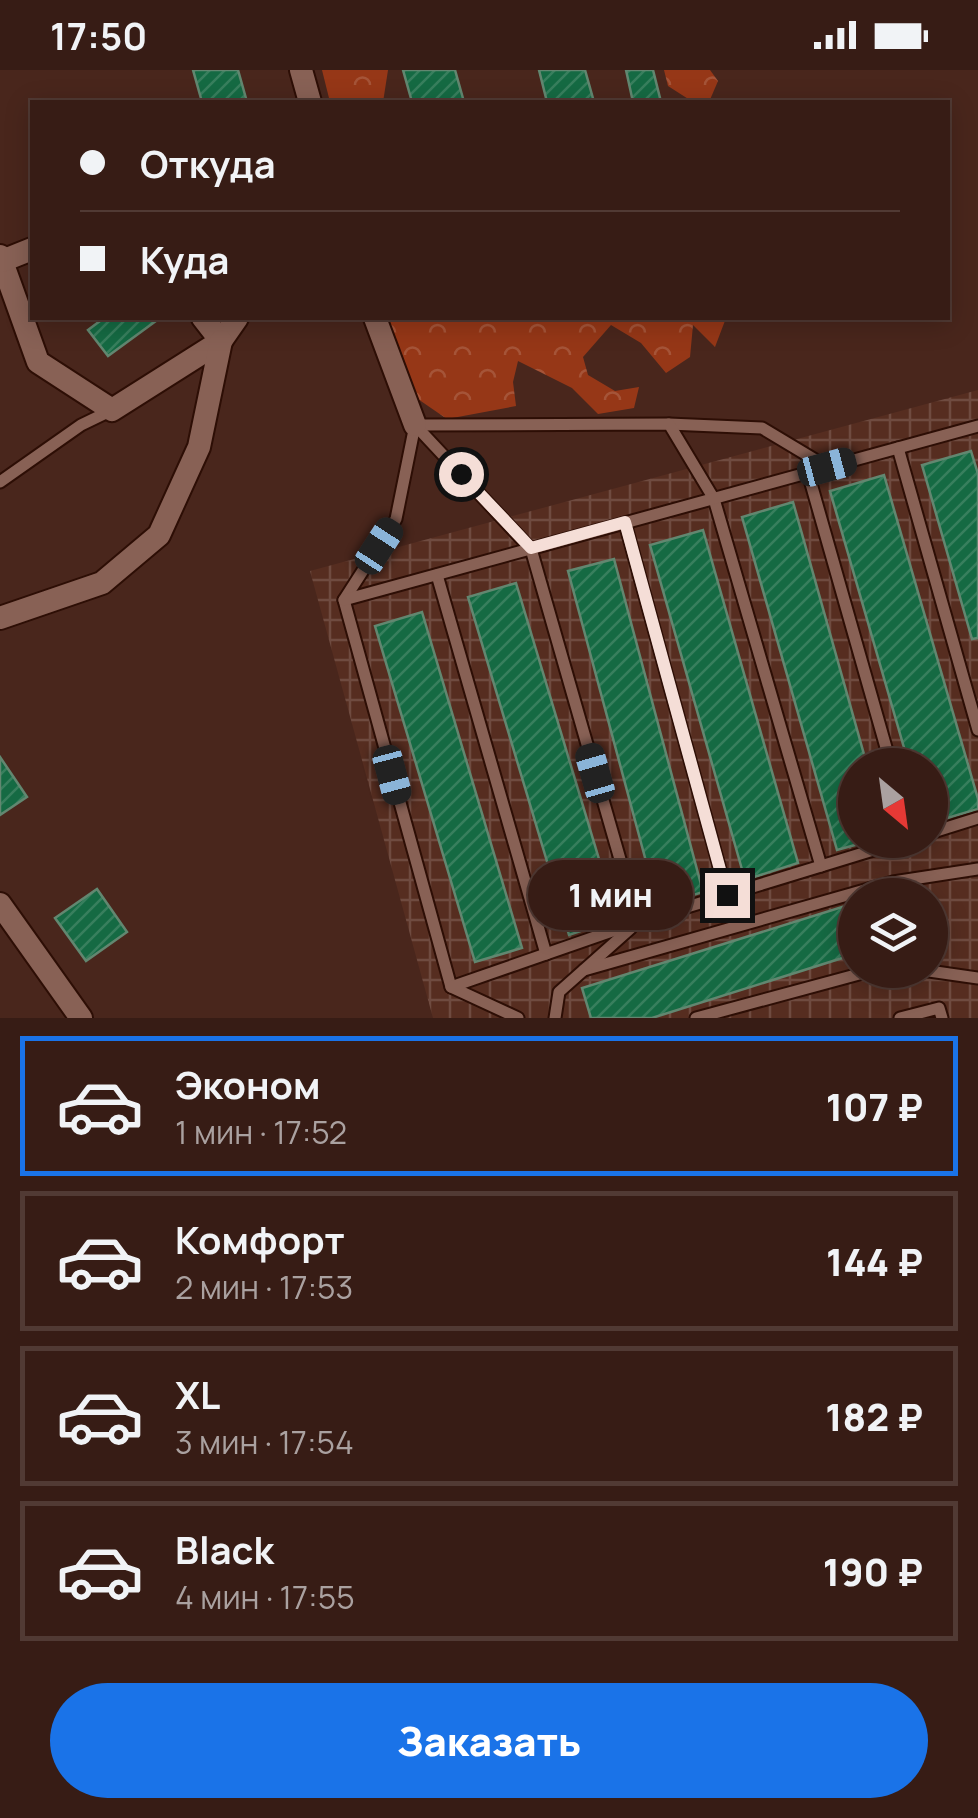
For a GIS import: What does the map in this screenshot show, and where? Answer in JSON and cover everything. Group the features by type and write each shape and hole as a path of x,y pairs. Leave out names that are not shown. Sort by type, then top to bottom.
{"street":[{"path":"301,70 309,100"},
{"path":"30,251 1,258 38,362 112,410 220,342 236,320"},
{"path":"0,618 102,583 159,535 200,448 220,342 204,320"},
{"path":"376,320 415,425"},
{"path":"0,904 81,1018"}],"lane":[{"path":"0,482 81,425 112,410"},
{"path":"415,425 668,424 762,428 827,467"},
{"path":"668,424 714,499 821,866"},
{"path":"415,425 531,548 638,922"},
{"path":"415,425 396,519 344,600 450,986 518,1018"},
{"path":"344,600 978,426"},
{"path":"898,448 978,730"},
{"path":"808,473 886,748"},
{"path":"625,522 727,895"},
{"path":"437,574 546,954"},
{"path":"948,827 978,818"},
{"path":"450,986 638,922 847,858"},
{"path":"584,970 892,882 978,869"},
{"path":"556,1018 559,992 638,922"},
{"path":"948,974 978,978"},
{"path":"696,1018 838,980"},
{"path":"900,1018 938,1008 942,1018"}],"shaded area":[{"path":"978,390 978,1018 433,1018 310,571"}],"green space":[{"path":"322,70 388,70 383,100 330,100"},
{"path":"664,70 710,70 718,81 710,100 690,100 668,86"},
{"path":"389,320 725,320 715,347 693,325 690,357 666,373 641,343 611,325 583,357 588,375 615,391 639,387 634,408 598,414 572,388 518,361 513,382 516,406 447,419 415,397"}],"building":[{"path":"193,70 238,70 246,100 201,100"},
{"path":"403,70 455,70 463,100 411,100"},
{"path":"539,70 585,70 593,100 546,100"},
{"path":"626,70 653,70 660,100 633,100"},
{"path":"101,320 157,320 108,356 88,330"},
{"path":"971,451 978,474 978,638 972,639 922,465"},
{"path":"884,475 978,809 948,818 948,748 904,748 830,491"},
{"path":"793,502 862,748 838,748 838,850 837,850 742,517"},
{"path":"703,530 798,863 745,880 650,545"},
{"path":"614,559 703,892 658,906 568,571"},
{"path":"516,583 617,919 569,935 468,597"},
{"path":"422,612 522,948 475,962 375,626"},
{"path":"0,757 27,797 0,815"},
{"path":"97,889 127,932 86,961 55,918"},
{"path":"838,908 838,959 652,1018 591,1018 582,988"}],"route":[{"path":"461,474 531,548 625,522 727,895"}]}
